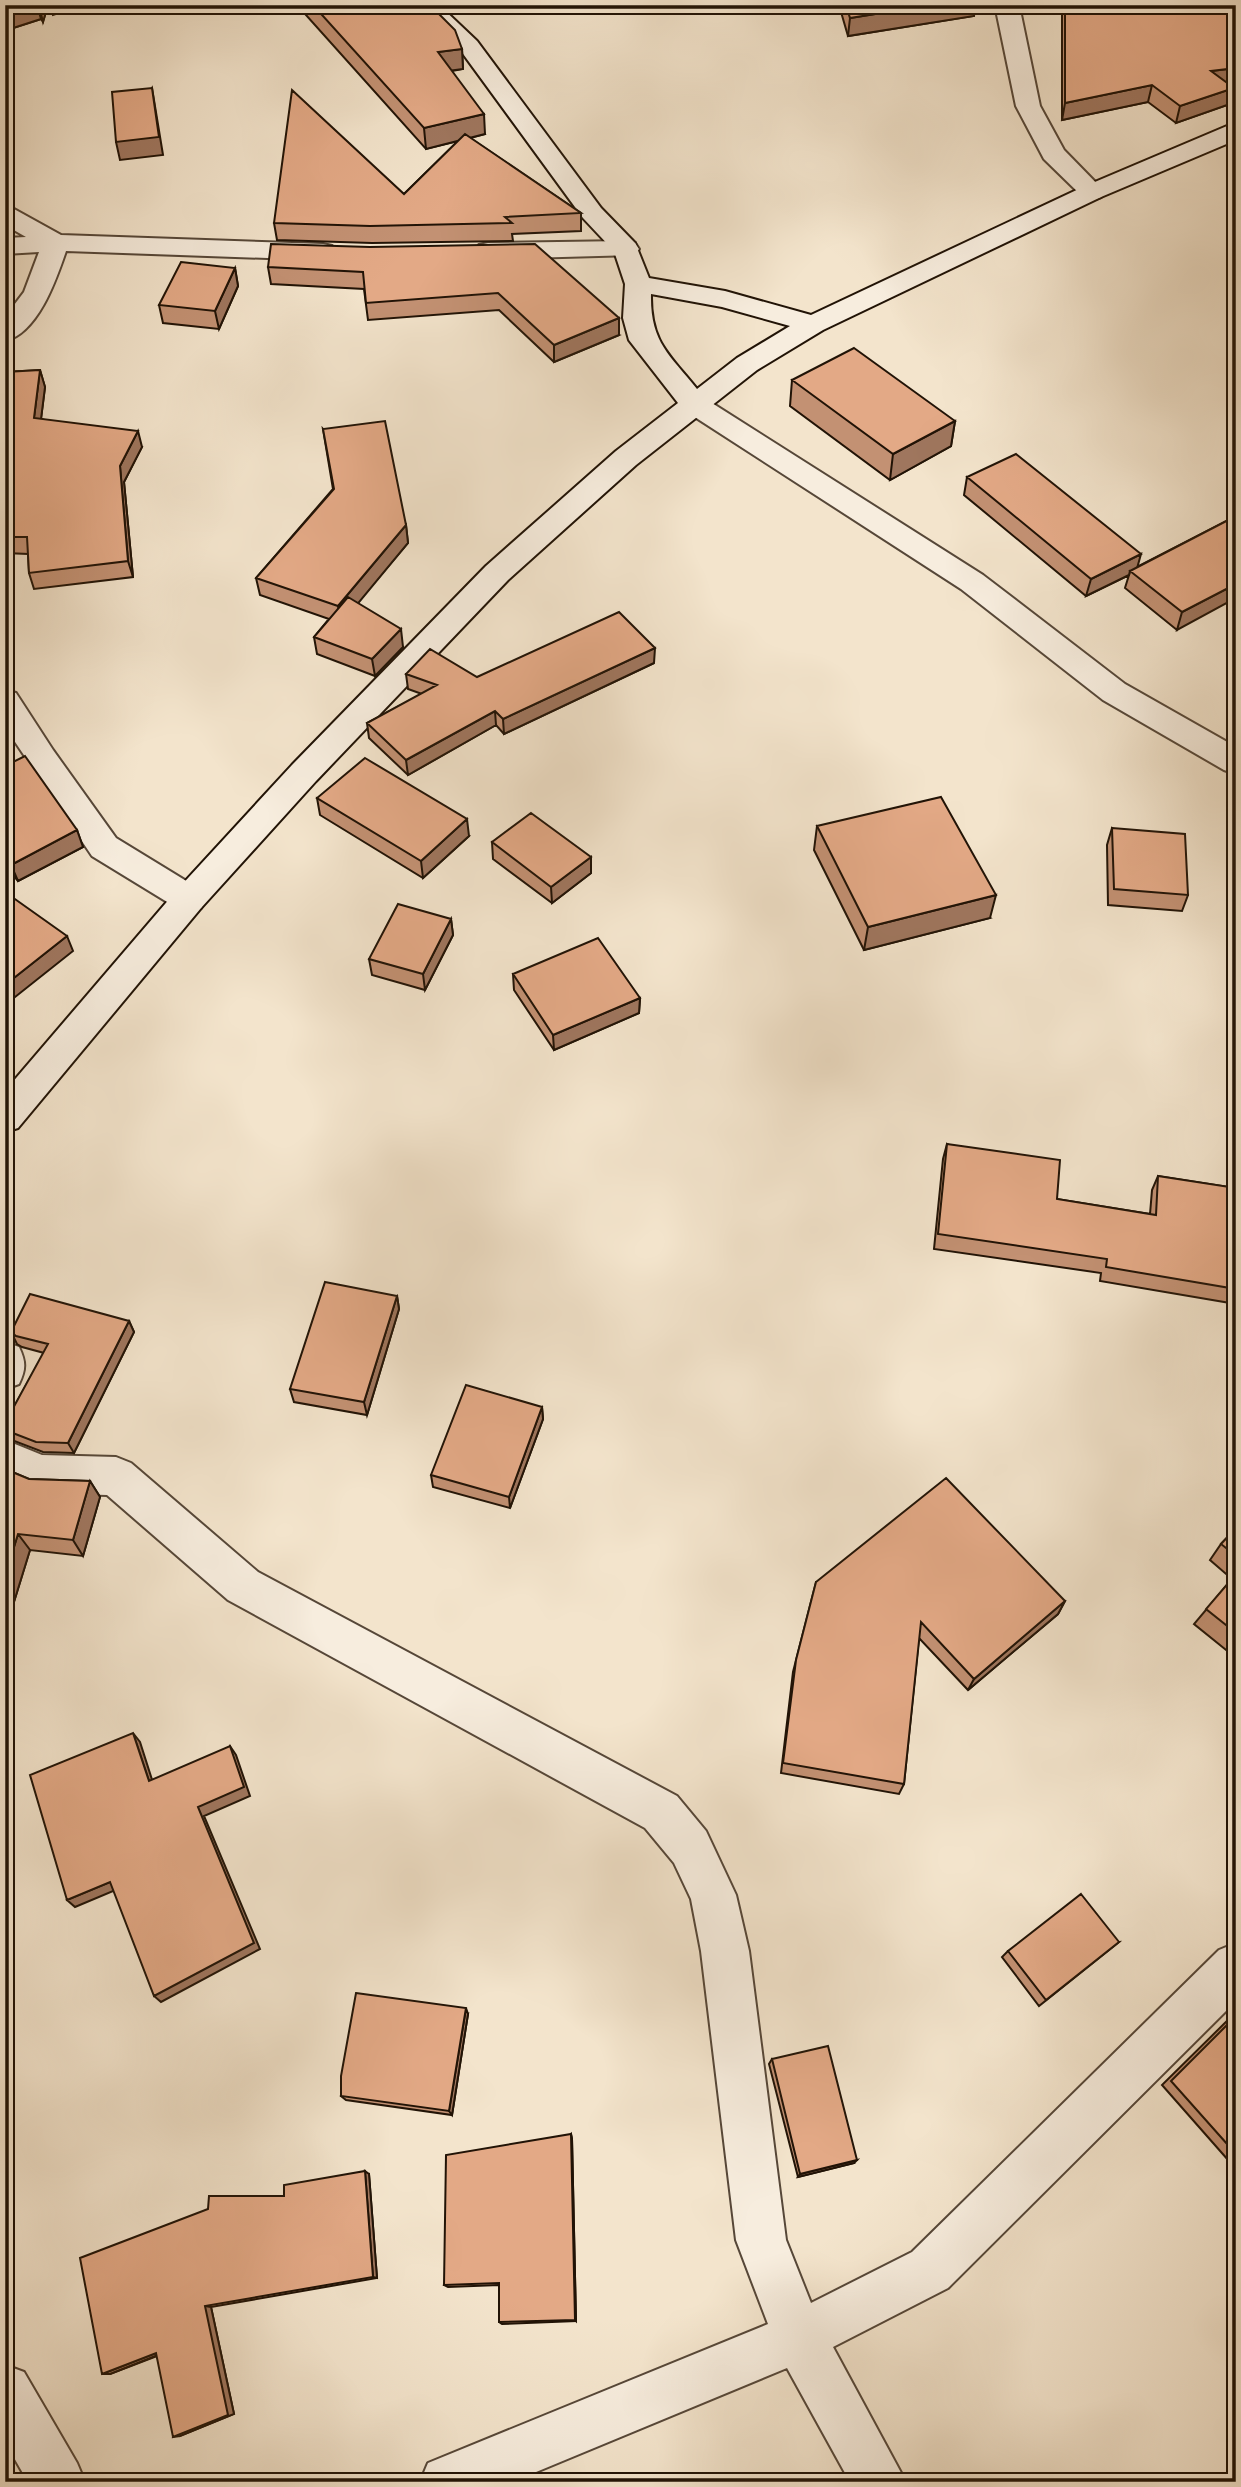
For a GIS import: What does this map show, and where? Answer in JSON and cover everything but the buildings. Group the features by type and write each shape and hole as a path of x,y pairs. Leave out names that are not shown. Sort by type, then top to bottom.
{"street":[{"path":"425,5 469,46 592,213 626,248 638,284 637,318 643,340 694,404 972,582 1114,692 1236,762"},
{"path":"1007,5 1028,106 1053,154 1091,192"},
{"path":"5,1117 189,899 304,773 497,573 626,458 747,364 813,324 1091,192 1236,131"},
{"path":"5,214 55,243"},
{"path":"5,333 24,315 38,295 55,243"},
{"path":"5,246 55,243 344,253"},
{"path":"466,252 626,248"},
{"path":"638,284 725,299 813,324"},
{"path":"5,701 41,758 104,847 189,899"},
{"path":"5,1360 5,1371"},
{"path":"5,1459 40,1474 116,1476 243,1586 661,1812 690,1847 713,1895 725,1951 761,2240 799,2337 879,2482"},
{"path":"447,2482 799,2337 930,2270 1235,1969"},
{"path":"5,2391 58,2482"}]}
